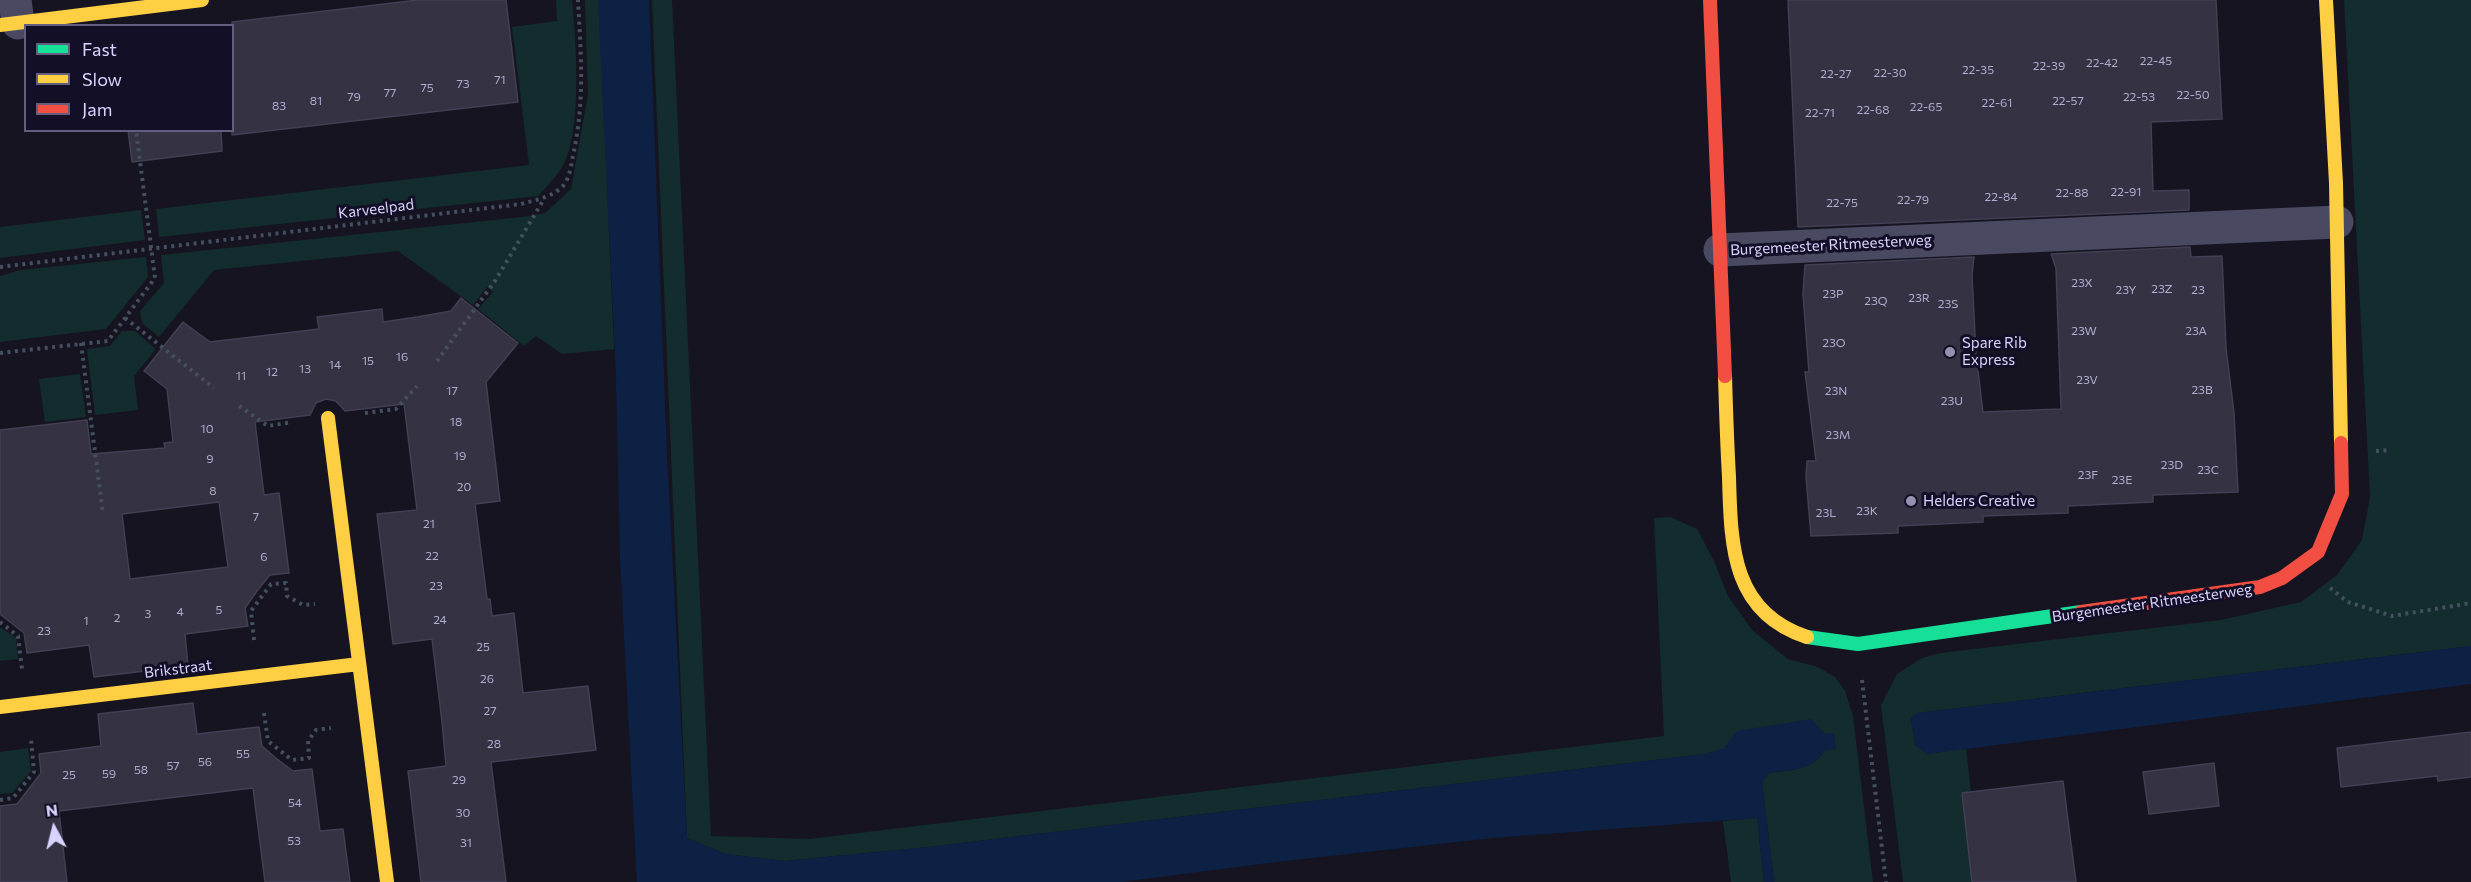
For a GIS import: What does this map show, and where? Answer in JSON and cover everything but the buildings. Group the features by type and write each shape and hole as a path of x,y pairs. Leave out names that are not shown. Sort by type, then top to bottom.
{"street":[{"path":"11,16 202,0"},
{"name":"Burgemeester Ritmeesterweg","path":"1710,0 1731,535 1737,569 1755,604 1777,626 1812,638 1858,644 2260,587 2282,579 2318,552 2342,494 2337,222 2326,0"},
{"name":"Burgemeester Ritmeesterweg","path":"1720,250 2337,222"},
{"path":"328,418 387,882"},
{"name":"Brikstraat","path":"0,706 359,664"}],"path":[{"name":"Karveelpad","path":"0,267 521,204 545,198 562,186 568,176 576,142 583,87 578,0"},
{"path":"0,353 108,341 155,278 136,132"},
{"path":"437,361 495,280 545,198"},
{"path":"125,318 214,388"},
{"path":"81,343 103,514"},
{"path":"2301,566 2348,602 2392,616 2471,603"},
{"path":"351,600 303,605 287,596 286,583 271,584 250,611 258,676 268,741 292,760 309,758 308,741 316,730 367,723"},
{"path":"1858,644 1886,882"}],"green space":[{"path":"556,0 572,0 576,61 573,132 569,152 562,167 538,196 159,237 156,209 529,165 512,27 557,21"},
{"path":"585,0 599,0 614,349 562,354 536,336 524,346 478,309 493,292 487,287 473,305 398,251 214,270 159,337 142,323 140,311 164,283 161,255 545,213 571,189 588,94"},
{"path":"652,0 672,0 711,836 809,839 1664,736 1654,518 1671,517 1697,529 1714,561 1728,596 1752,630 1788,659 1818,667 1835,677 1845,691 1853,716 1873,882 1774,882 1762,781 1769,773 1807,766 1819,758 1824,751 1723,749 1704,754 928,847 785,861 726,854 687,838"},
{"path":"2344,0 2471,0 2471,646 1917,713 1911,719 1915,745 1928,754 1966,748 1971,792 1962,793 1972,882 1903,882 1881,705 1897,674 1922,658 1940,653 2221,620 2301,602 2337,575 2362,540 2370,497"},
{"path":"141,210 145,240 0,258 0,227"},
{"path":"146,257 148,277 106,329 0,342 0,276 20,270"},
{"path":"122,331 135,331 156,349 134,376 138,410 95,415 87,349 110,346"},
{"path":"80,374 86,417 45,422 39,379"},
{"path":"0,627 16,638 18,659 0,661"},
{"path":"28,748 31,771 12,793 0,794 0,752"},
{"path":"1757,818 1764,882 1731,882 1723,821"}],"water":[{"path":"598,0 649,0 667,454 687,838 726,854 785,861 928,847 1704,754 1723,749 1737,731 1811,719 1825,734 1834,733 1836,749 1824,751 1819,758 1807,766 1769,773 1762,781 1774,882 1764,882 1757,818 1493,838 1121,882 637,882 620,559 616,376"},
{"path":"2471,646 2471,684 1927,754 1915,745 1911,718 1917,713"}],"traffic: fast":[{"path":"1807,637 1858,644 2081,612"}],"traffic: slow":[{"path":"0,25 202,0"},
{"path":"2326,0 2336,183 2341,443"},
{"path":"1725,376 1731,527 1740,573 1749,593 1763,611 1782,626 1807,637"},
{"path":"328,418 387,882"},
{"path":"0,707 359,664"}],"traffic: jam":[{"path":"1710,0 1725,376"},
{"path":"2081,612 2260,587 2282,578 2318,552 2342,494 2341,443"}],"place":[{"name":"Spare Rib Express","path":"1950,352"},
{"name":"Helders Creative","path":"1911,501"}]}
